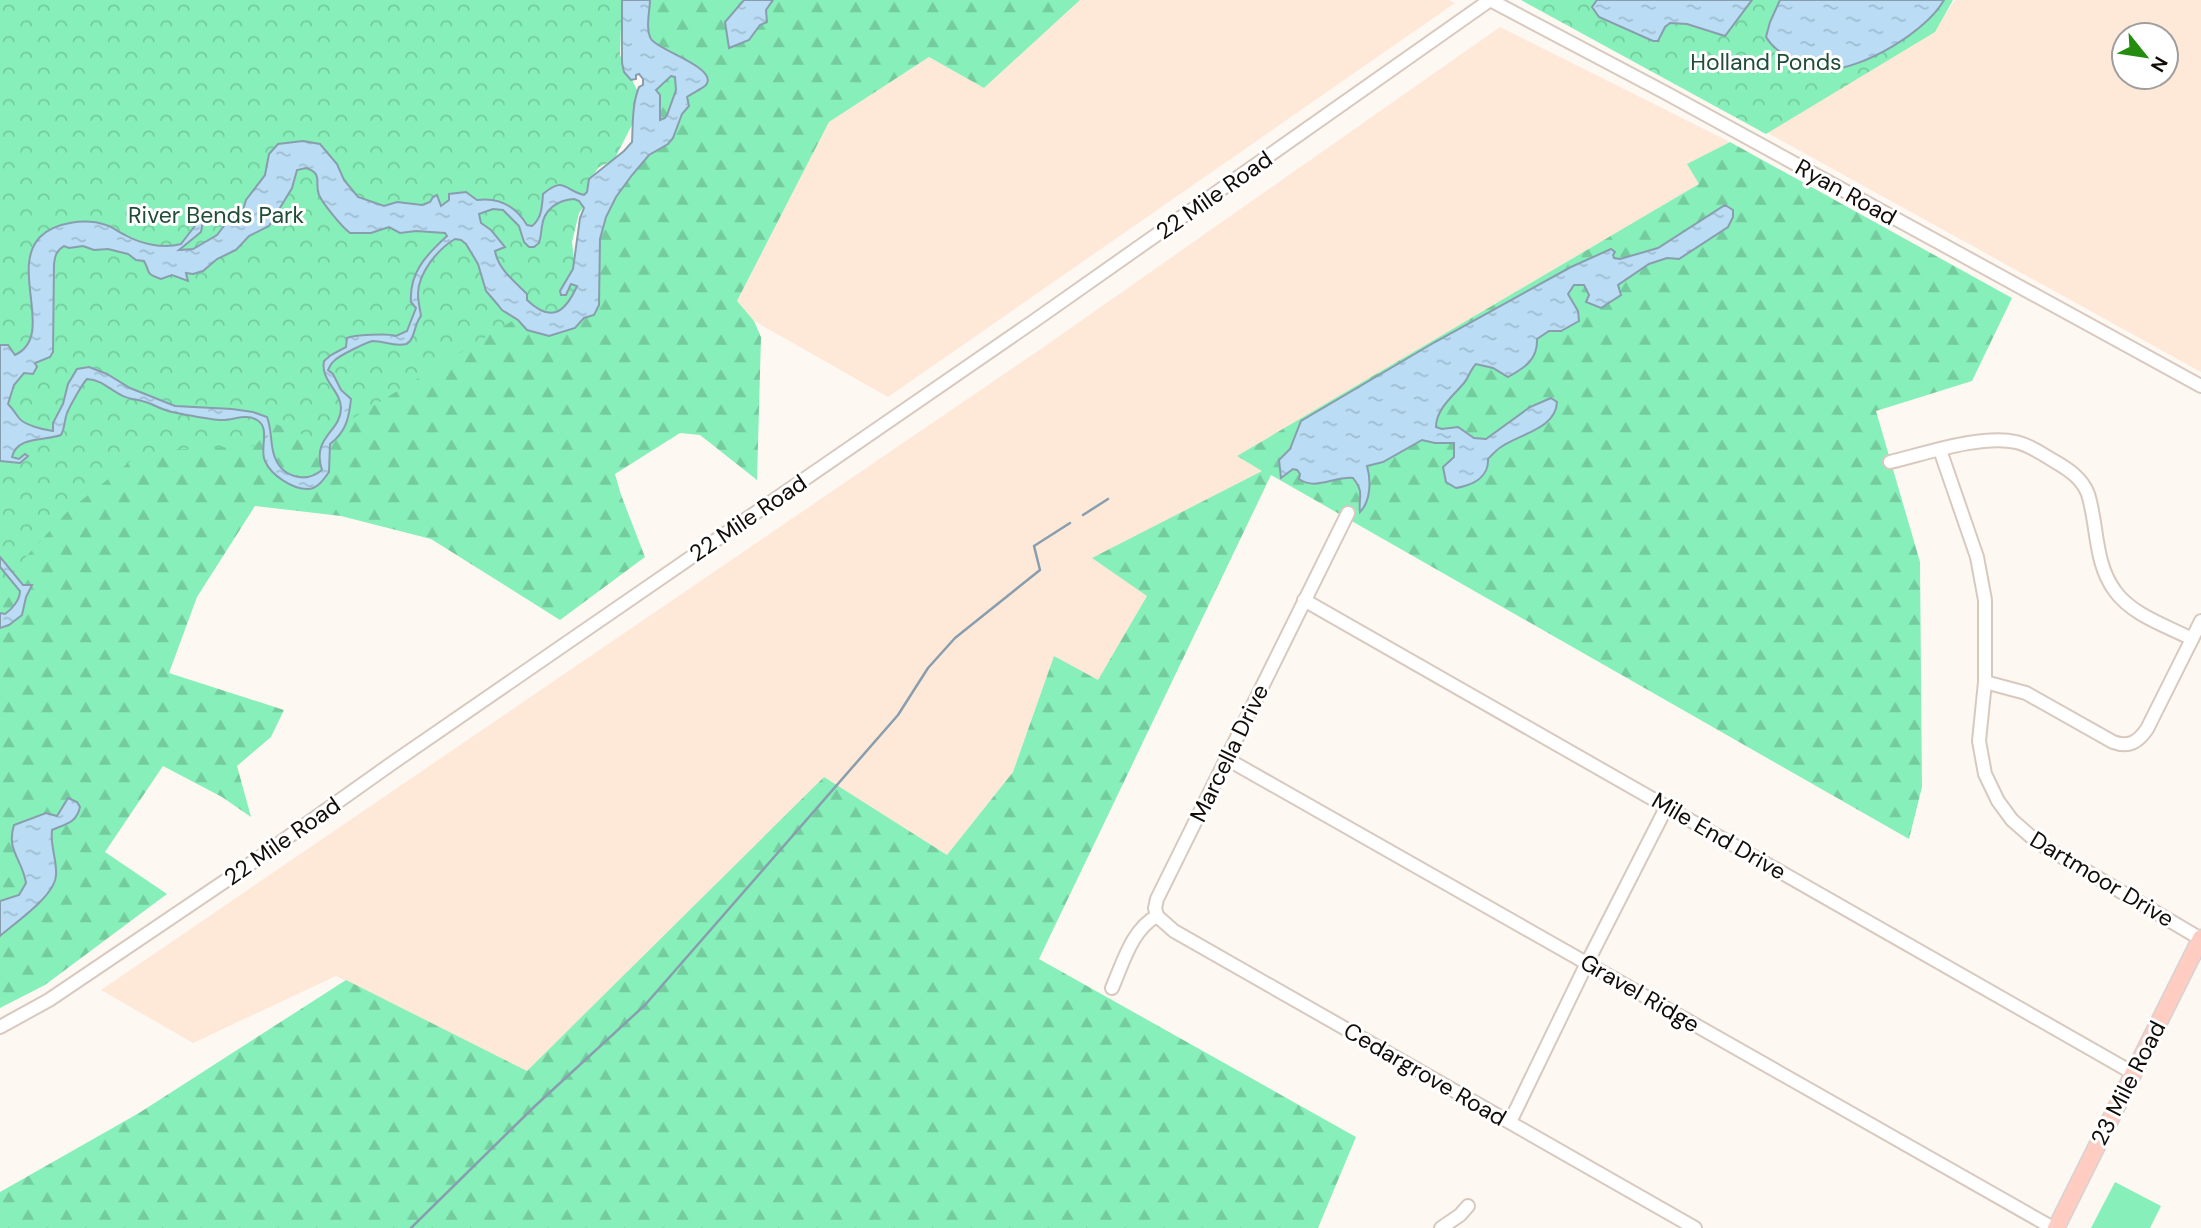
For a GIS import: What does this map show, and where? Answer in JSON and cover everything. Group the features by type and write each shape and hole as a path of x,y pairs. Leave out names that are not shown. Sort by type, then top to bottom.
{"main road":[{"name":"23 Mile Road","path":"2055,1228 2201,938"}],"street":[{"name":"Ryan Road","path":"1490,0 1666,93 2201,386"},
{"name":"22 Mile Road","path":"0,1027 49,1000 243,869 402,756 1034,321 1490,0"},
{"path":"1890,463 1976,442 2004,440 2028,446 2070,470 2078,477 2087,493 2099,551 2115,592 2136,610 2192,639"},
{"name":"Dartmoor Drive","path":"1940,450 1980,571 1986,612 1985,682 1979,726 1983,764 1990,788 2012,820 2026,834 2201,938"},
{"name":"Marcella Drive","path":"1157,916 1157,899 1348,513"},
{"name":"Mile End Drive","path":"1304,600 2133,1073"},
{"path":"1985,682 2026,693 2113,742 2127,745 2139,739 2147,729 2201,621"},
{"name":"Gravel Ridge","path":"1227,759 2055,1228"},
{"path":"1510,1122 1667,806"},
{"path":"1112,988 1136,935 1148,921 1157,916"},
{"name":"Cedargrove Road","path":"1157,916 1186,937 1695,1228"},
{"path":"1441,1228 1468,1206"}],"shaded area":[{"path":"1080,0 1449,0 1455,3 888,397 733,309 829,122 929,57 984,88"},
{"path":"1955,0 2201,0 2201,372 1764,131 1941,20"},
{"path":"1500,27 1730,142 1688,164 1699,184 1271,475 1156,714 1054,656 1013,772 947,855 824,778 527,1072 336,976 193,1043 101,990 1045,346"}],"green space":[{"name":"River Bends Park","path":"0,0 622,0 620,55 637,90 634,121 614,160 599,167 588,182 592,196 579,213 572,242 579,302 557,319 530,310 317,440 273,423 255,446 161,450 131,461 68,511 0,585"},
{"path":"639,0 1080,0 984,88 929,57 829,122 737,301 754,321 761,337 757,480 700,435 680,433 615,474 645,557 560,620 431,539 341,516 255,506 197,597 169,673 284,710 271,737 237,766 251,817 222,797 163,766 105,852 167,894 45,985 0,1008 0,438 42,345 572,313 592,196 648,123"},
{"name":"Holland Ponds","path":"1521,0 1953,0 1935,32 1766,134"},
{"path":"1730,142 2012,298 1972,381 1876,411 1920,562 1922,787 1909,839 1271,475 1039,959 1356,1137 1318,1228 0,1228 0,1192 139,1113 346,980 527,1071 824,777 947,855 1013,772 1054,656 1098,680 1147,596 1092,558 1262,471 1237,456 1699,184 1687,164"},
{"path":"2115,1182 2161,1206 2150,1228 2091,1228"}],"water":[{"path":"622,0 650,0 648,25 651,39 696,66 708,79 706,85 687,97 689,106 682,114 673,138 649,155 616,197 606,217 600,239 599,305 594,315 584,318 575,328 549,336 527,330 518,320 502,310 486,291 478,264 466,244 455,239 436,255 421,278 418,294 421,316 409,342 398,345 373,341 331,364 328,370 341,390 351,399 343,429 330,444 329,472 315,487 296,487 283,481 272,471 265,461 264,433 257,420 248,417 214,419 168,411 126,397 101,383 87,379 66,416 61,435 32,440 19,446 12,457 19,459 25,454 28,456 20,463 0,461 0,345 8,345 15,355 27,346 32,333 33,318 29,266 32,250 46,232 62,225 89,222 109,226 145,243 174,245 181,244 201,218 201,232 179,250 193,249 217,235 227,222 241,216 246,200 265,175 269,154 278,144 303,141 320,144 337,164 344,180 358,197 384,206 397,202 422,205 437,195 441,206 449,200 449,194 466,192 477,200 493,200 512,208 527,225 532,226 540,216 543,194 560,185 584,195 589,179 632,142 635,100 639,87 643,85 643,79 639,74 636,79 631,80 624,72","holes":["671,76 675,77 676,90 667,115 660,120 660,95 656,90","306,168 315,173 321,199 350,233 371,233 389,227 400,233 416,231 445,233 447,236 432,250 416,273 411,292 411,302 416,308 407,331 396,336 347,338 346,347 324,361 325,374 338,396 341,408 340,416 320,450 322,470 308,477 301,477 282,469 274,455 267,417 232,409 175,406 130,388 89,367 77,369 68,384 63,404 53,423 53,431 30,425 19,418 8,404 14,385 24,373 33,374 37,367 35,363 50,357 53,352 54,264 56,254 61,248 83,246 128,254 136,260 144,261 149,272 156,277 161,279 172,275 188,281 186,273 203,271 217,259 236,250 249,236 269,226 292,188 297,170","568,200 579,201 584,208 580,218 573,269 560,291 561,295 566,295 571,284 577,286 568,303 550,313 527,300 527,294 503,269 495,251 505,247 491,230 481,223 479,214 493,209 503,210 519,226 524,242 529,247 534,247 539,243 543,220 549,210"]},
{"path":"744,0 773,0 766,10 767,22 760,25 749,40 729,48 725,22"},
{"path":"1597,0 1752,0 1725,36 1687,24 1670,23 1658,41 1653,41 1599,17 1592,7"},
{"path":"1780,0 1944,0 1923,24 1892,47 1858,63 1826,70 1786,55 1775,48 1766,37"},
{"path":"1725,205 1733,210 1728,227 1679,259 1667,258 1649,264 1618,285 1621,295 1601,308 1586,302 1589,295 1584,285 1574,285 1568,294 1578,311 1579,321 1561,331 1549,331 1537,339 1535,353 1519,370 1508,377 1493,368 1476,364 1442,409 1436,427 1458,427 1474,438 1486,439 1530,407 1551,398 1557,402 1555,411 1544,425 1497,450 1488,459 1486,471 1479,479 1456,488 1446,482 1443,467 1454,457 1454,443 1422,440 1383,462 1367,466 1369,490 1360,512 1360,491 1353,478 1312,484 1299,479 1300,474 1293,469 1281,478 1279,460 1290,449 1301,421 1435,342 1571,267 1611,249 1615,252 1614,258 1620,259 1658,248"},
{"path":"0,557 23,585 32,585 22,615 0,628 0,613 5,614 13,607 20,591 0,567"},
{"path":"68,798 77,802 80,807 73,820 52,830 56,869 54,883 34,908 0,936 0,901 19,895 26,883 13,848 14,825 46,813 57,816"}],"waterway":[{"path":"1083,515 1108,499"},
{"path":"411,1228 535,1106 645,1005 898,715 928,668 955,638 1040,570 1034,546 1070,523"}]}
